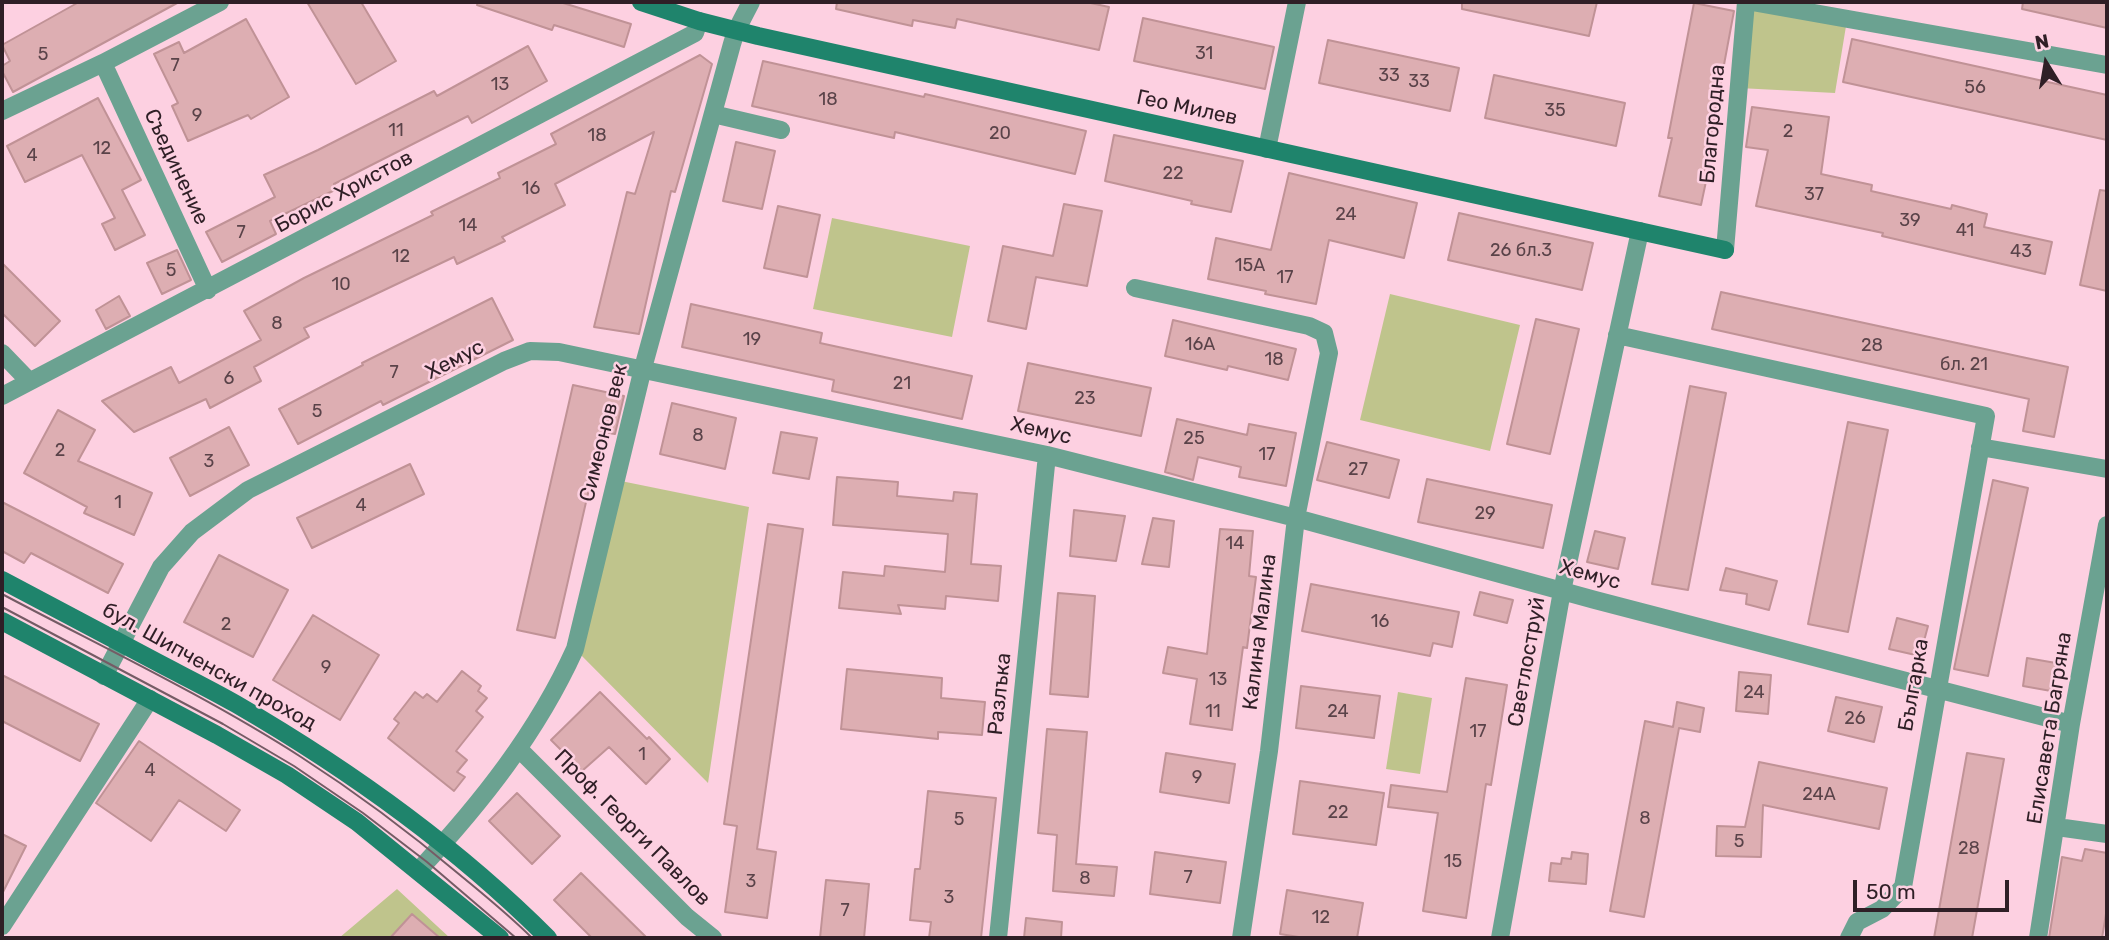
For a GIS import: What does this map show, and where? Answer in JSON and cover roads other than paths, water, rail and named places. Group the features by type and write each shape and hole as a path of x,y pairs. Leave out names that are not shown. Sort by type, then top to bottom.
{"main road":[{"name":"Гео Милев","path":"641,2 736,31 1725,250"},
{"name":"бул. Шипченски проход","path":"2,580 234,702 306,747 377,795 443,845 520,910 548,938"},
{"path":"2,621 287,775 357,822 500,938"}],"street":[{"path":"2,111 103,63 220,2"},
{"name":"Симеонов век","path":"419,870 502,774 561,680 575,649 643,369 736,31 751,2"},
{"path":"1267,149 1297,2"},
{"name":"Благородна","path":"1725,250 1746,2"},
{"path":"1752,2 2107,65"},
{"name":"Борис Христов","path":"2,396 695,33 699,21"},
{"name":"Съединение","path":"103,63 208,290"},
{"path":"713,114 781,130"},
{"name":"Светлоструй","path":"1500,938 1562,591 1640,231"},
{"name":"Калина Малина","path":"1135,288 1309,326 1324,333 1329,353 1296,519 1269,751 1241,938"},
{"name":"Българка","path":"1617,335 1986,416 1903,887 1882,909 1857,922 1849,938"},
{"name":"Хемус","path":"104,676 161,567 192,532 248,490 504,361 530,351 559,352 1047,455 2071,724"},
{"path":"2,353 29,381"},
{"path":"1980,447 2107,469"},
{"name":"Разлъка","path":"998,938 1047,455"},
{"name":"Елисавета Багряна","path":"2038,938 2071,724 2107,525"},
{"path":"2,926 150,699"},
{"name":"Проф. Георги Павлов","path":"519,749 687,917 713,938"},
{"path":"2057,827 2107,834"}],"tram line":[{"path":"2,594 191,693 301,757 422,843 532,938"},
{"path":"2,607 223,724 294,766 363,813 427,862 516,938"}]}
